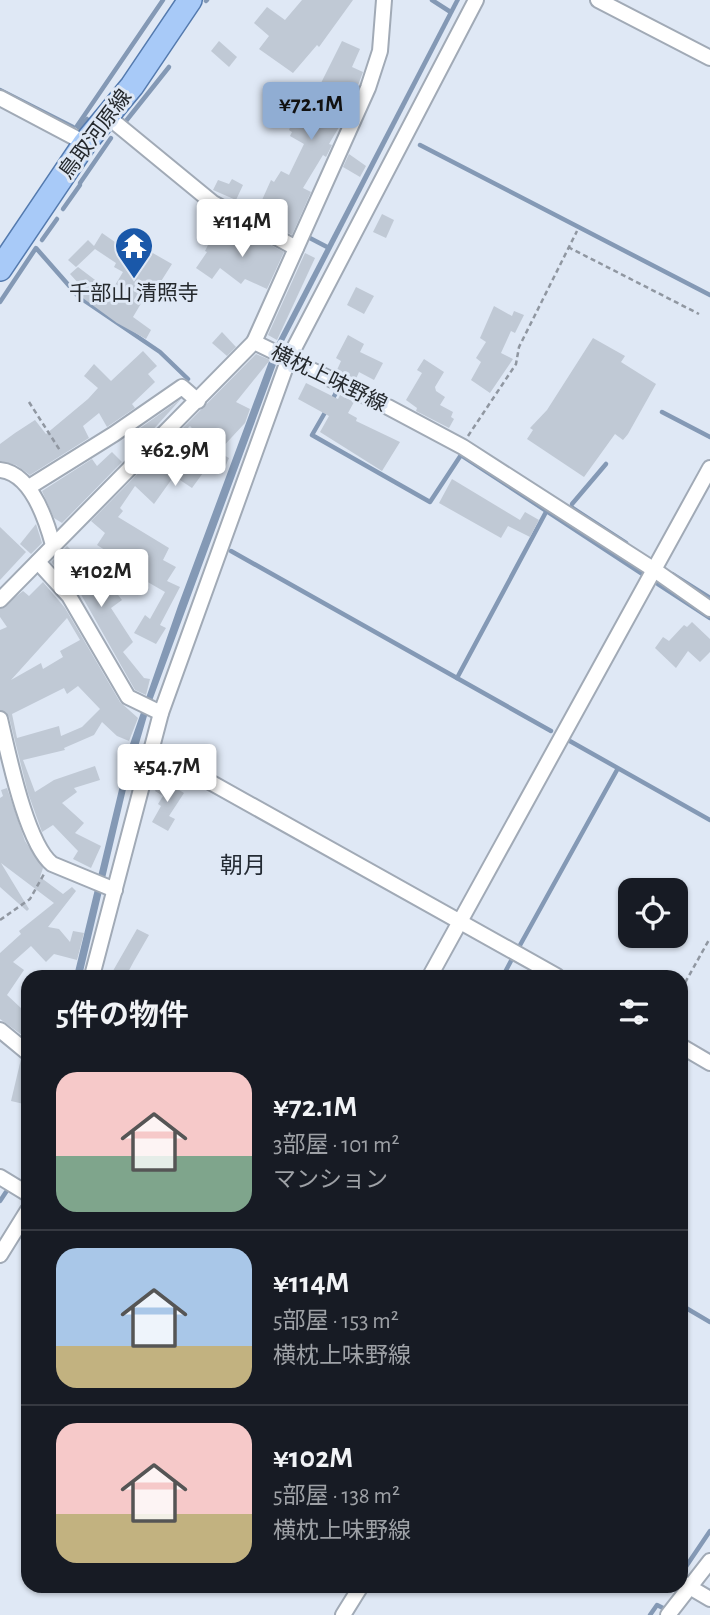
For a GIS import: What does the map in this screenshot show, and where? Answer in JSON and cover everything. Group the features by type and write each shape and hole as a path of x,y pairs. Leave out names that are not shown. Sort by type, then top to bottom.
{"main road":[{"name":"鳥取河原線","path":"0,269 85,143 132,86 190,0"}],"street":[{"path":"254,342 368,88 380,51 384,0"},
{"path":"94,970 161,713 289,358 477,0"},
{"path":"598,0 710,58"},
{"path":"0,98 85,143"},
{"path":"107,116 213,203 296,248"},
{"name":"横枕上味野線","path":"0,600 254,342 463,447 656,571 710,609"},
{"path":"29,487 182,387 198,401"},
{"path":"433,970 656,571 710,468"},
{"path":"0,470 10,471 29,487 53,545"},
{"path":"37,562 69,596 128,697 161,713"},
{"path":"0,719 24,811 49,861 115,890"},
{"path":"151,749 546,970"},
{"path":"0,1030 21,1047"},
{"path":"688,1050 710,1063"},
{"path":"0,1177 21,1190"},
{"path":"0,1255 21,1221"},
{"path":"688,1585 710,1561"},
{"path":"688,1587 710,1599"},
{"path":"343,1615 357,1593"},
{"path":"668,1615 682,1593"}],"path":[{"path":"463,443 516,364 519,347 577,231"},
{"path":"568,247 699,314"},
{"path":"29,402 67,463"},
{"path":"0,920 30,899 49,861"},
{"path":"688,976 710,937"}],"water":[{"path":"455,0 460,0 281,347 276,344"},
{"path":"271,356 278,359 149,709 127,785 83,970 75,970 130,744"}],"building":[{"path":"302,0 353,0 319,47 317,45 293,73 259,49 269,36 254,23 267,7 285,20"},
{"path":"219,41 237,57 229,67 211,51"},
{"path":"342,41 360,49 352,67 363,72 354,96 344,91 329,115 342,122 329,144 332,145 326,157 323,155 303,188 311,192 292,235 258,216 261,210 258,209 271,180 274,182 281,171 289,175 304,144 290,136 292,132 289,130 293,120 301,123"},
{"path":"349,154 366,166 360,177 343,167"},
{"path":"232,179 243,185 236,200 213,190 218,180 229,184"},
{"path":"382,214 394,220 386,238 373,232"},
{"path":"102,233 125,249 127,244 135,248 137,244 172,264 158,286 154,284 149,290 133,317 151,330 146,339 117,323 80,296 82,293 76,290 80,285 70,274 78,267 111,292 123,272 114,267 116,263 95,249 76,267 68,260 88,240 94,246"},
{"path":"214,233 240,243 248,233 284,252 267,289 245,279 241,284 220,268 212,279 196,268 207,252 205,251"},
{"path":"305,253 315,258 277,340 268,335"},
{"path":"356,287 374,296 364,314 347,305"},
{"path":"494,306 512,316 514,311 524,315 515,333 511,331 501,353 513,359 490,393 471,380 481,362 476,358 486,342 480,338"},
{"path":"222,332 236,347 227,356 212,343"},
{"path":"348,335 364,344 360,352 383,363 374,380 359,372 356,379 337,370 341,361 336,358"},
{"path":"593,338 625,356 621,362 656,384 628,434 623,440 615,434 584,477 527,439 533,430 530,428 547,410"},
{"path":"143,351 157,366 148,374 155,382 132,404 135,408 107,427 99,413 83,426 89,438 30,475 16,465 0,461 0,444 15,433 35,420 46,434 88,399 98,388 84,376 94,364 111,381"},
{"path":"256,354 270,360 236,402 250,409 245,423 218,452 229,458 222,474 208,466 192,488 174,476 154,504 135,486 120,508 123,511 118,517 169,548 163,560 176,567 167,581 180,587 160,625 166,628 156,644 134,633 145,615 150,619 165,592 139,577 141,573 97,545 105,533 91,521","holes":["190,426 204,441 187,459 171,444"]},
{"path":"424,359 444,372 435,387 436,391 445,397 440,405 453,412 451,417 454,419 449,428 416,411 417,408 406,400 422,373 417,370"},
{"path":"306,383 338,399 340,395 354,402 348,413 357,418 356,421 400,442 382,471 320,432 329,416 298,399"},
{"path":"181,399 138,446 129,436"},
{"path":"112,452 122,462 62,523 54,518 42,491 92,459 97,466"},
{"path":"452,479 520,520 525,512 539,520 530,537 508,526 501,538 439,503"},
{"path":"36,524 42,543 31,554 20,544"},
{"path":"0,527 26,552 0,580"},
{"path":"67,546 87,565 92,562 122,600 111,608 133,642 123,652 144,678 150,679 146,695 135,690 70,575 66,579 51,562"},
{"path":"43,582 65,608 120,702 138,718 129,741 117,736 102,722 94,735 64,748 65,750 23,760 35,792 54,780 95,766 100,780 74,788 77,792 62,803 84,823 75,833 101,846 91,868 73,859 78,851 53,825 42,832 28,793 9,717 0,710 0,630 7,627 0,617 0,609 23,591 29,596","holes":["67,618 80,640 60,651 63,657 43,669 41,663 11,680","78,686 100,709 82,727 61,736 59,726 17,738 12,714 64,688 67,694"]},
{"path":"692,622 710,639 710,652 700,662 688,651 676,668 655,648 663,637 669,641 684,625 687,627"},
{"path":"161,779 184,793 169,816 175,819 168,831 152,822 161,806 158,804 163,796 155,791"},
{"path":"7,788 25,841 43,868 40,877 63,894 72,887 76,891 48,927 59,929 70,942 73,931 84,933 77,960 54,954 46,962 31,946 13,962 24,970 21,970 21,974 7,995 21,1008 21,1034 0,1019 0,953 21,934 19,931 54,903 1,863 29,909 27,911 0,887 1,790"},
{"path":"137,929 149,935 129,970 113,970"},
{"path":"21,1059 21,1103 11,1101"}],"waterway":[{"path":"77,126 163,0"},
{"path":"432,0 449,11"},
{"path":"122,126 169,67"},
{"path":"0,90 73,127"},
{"path":"79,129 87,119"},
{"path":"80,183 111,138"},
{"path":"420,145 710,295"},
{"path":"63,209 80,185"},
{"path":"42,240 57,219"},
{"path":"306,236 329,248"},
{"path":"0,302 36,248 79,297 160,352 188,379"},
{"path":"331,402 338,389 334,387"},
{"path":"327,409 312,435 430,502 461,455 644,575"},
{"path":"662,412 710,437"},
{"path":"572,504 606,464"},
{"path":"571,507 626,543"},
{"path":"457,678 546,512"},
{"path":"231,551 551,731"},
{"path":"672,574 710,598"},
{"path":"658,584 710,618"},
{"path":"568,740 710,820"},
{"path":"519,947 617,770"},
{"path":"506,970 512,959"},
{"path":"0,1201 6,1192"},
{"path":"688,1309 710,1322"},
{"path":"688,1564 710,1531"},
{"path":"650,1615 657,1605 669,1611"}],"place":[{"name":"千部山 清照寺","path":"134,280"}],"district":[{"name":"朝月","path":"243,865"}]}
